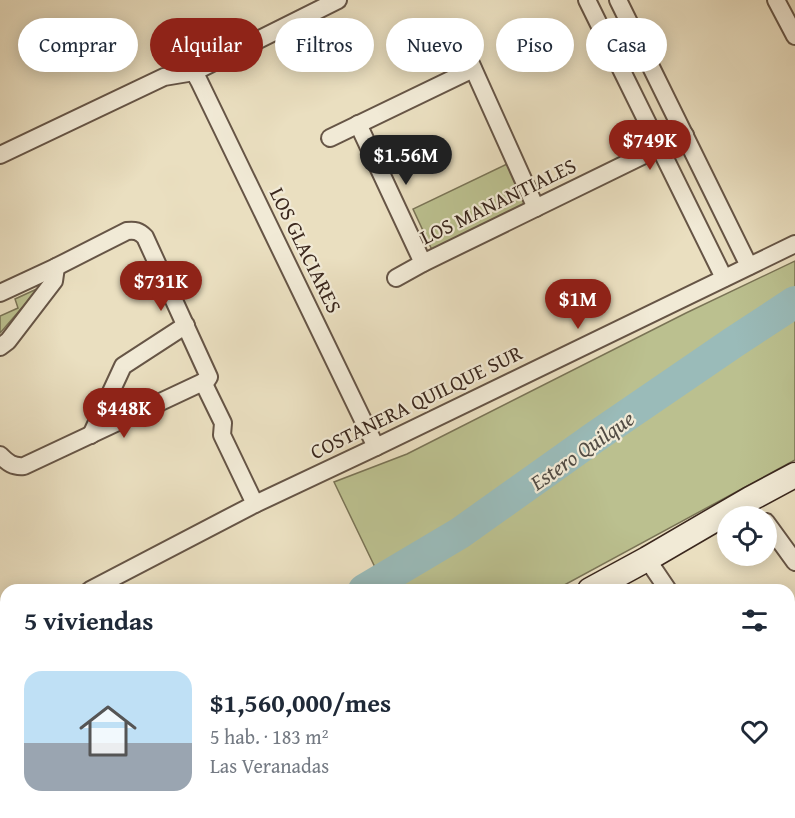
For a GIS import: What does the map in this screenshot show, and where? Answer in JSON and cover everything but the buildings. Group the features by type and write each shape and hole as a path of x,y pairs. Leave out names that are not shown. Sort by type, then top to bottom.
{"main road":[{"path":"758,506 795,475"},
{"path":"601,584 717,527"}],"street":[{"path":"263,38 338,0"},
{"path":"587,0 724,278"},
{"path":"618,0 749,266"},
{"path":"776,0 795,36"},
{"path":"0,155 164,77 194,72"},
{"name":"LOS GLACIARES","path":"194,72 376,447"},
{"path":"330,138 467,72"},
{"path":"474,72 536,208"},
{"path":"358,124 423,263"},
{"name":"LOS MANANTIALES","path":"396,278 686,135"},
{"path":"0,293 127,231 135,230 145,237 209,377 203,382 24,466 9,464 0,455"},
{"name":"COSTANERA QUILQUE SUR","path":"102,584 255,504 795,244"},
{"path":"0,347 54,281 56,267"},
{"path":"91,435 123,366 186,326"},
{"path":"203,382 223,423 222,435 255,504"},
{"path":"777,537 795,562"},
{"path":"647,560 664,584"}],"green space":[{"path":"507,164 527,205 432,250 413,209"},
{"path":"795,261 795,460 566,584 383,584 334,482 407,454 686,313"},
{"path":"39,288 0,333 0,316 18,308 15,299"}],"waterway":[{"name":"Estero Quilque","path":"374,584 460,533 595,437 795,302"}]}
